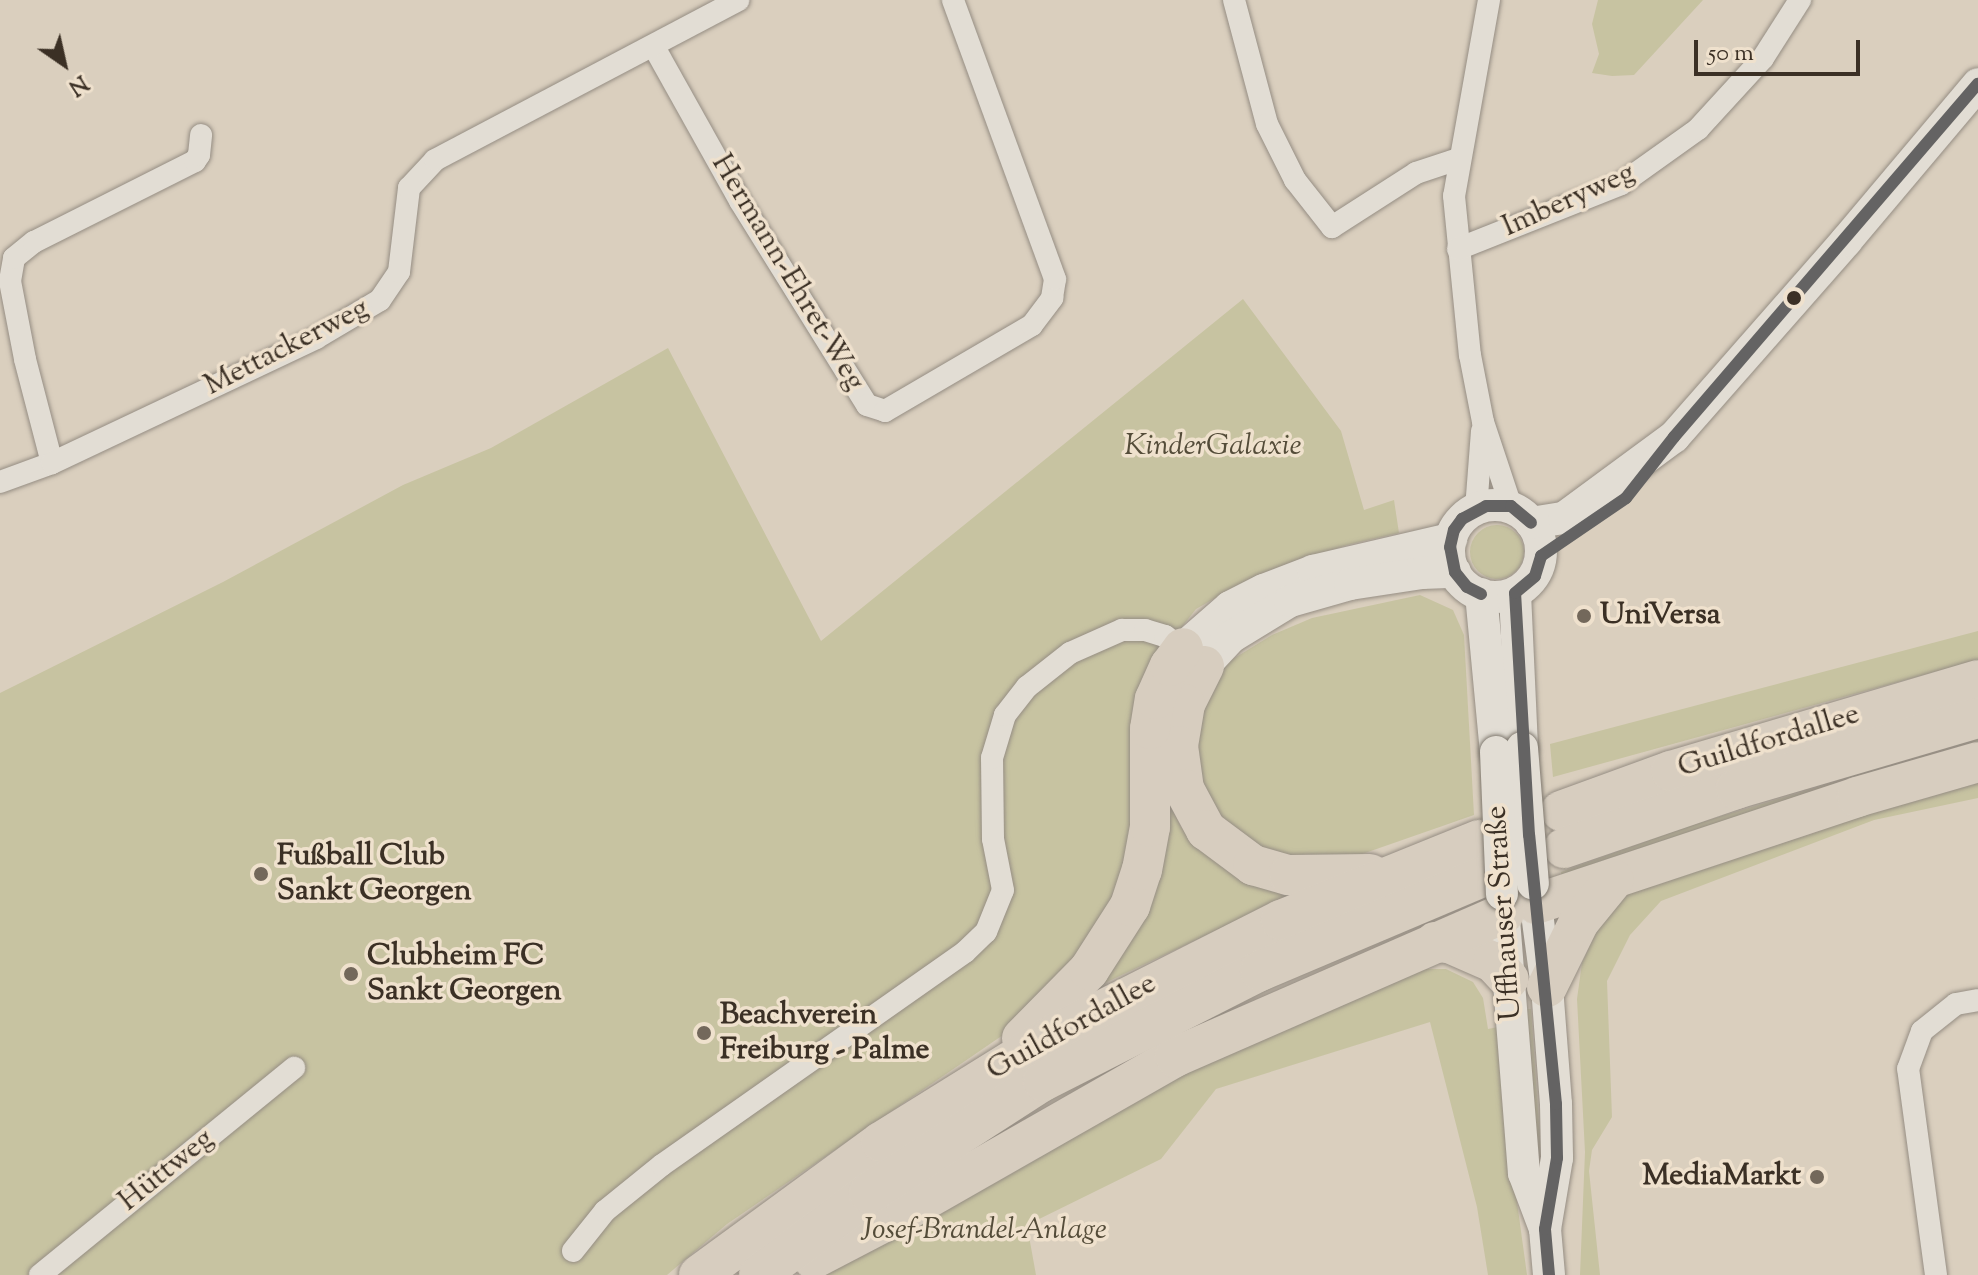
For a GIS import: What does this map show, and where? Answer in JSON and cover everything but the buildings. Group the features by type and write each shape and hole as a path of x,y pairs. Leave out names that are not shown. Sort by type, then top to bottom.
{"highway":[{"path":"1194,657 1178,746 1184,789 1206,830 1253,865 1289,875 1394,873"},
{"path":"984,1075 1089,970 1130,906 1142,870 1150,827 1150,729 1155,699 1170,666 1194,657"},
{"name":"Guildfordallee","path":"1978,680 1671,771 1562,829 1736,789 1978,718"},
{"path":"785,1275 907,1210 1175,1057 1435,942 1506,885 1614,879 1857,797 1978,762"},
{"name":"Guildfordallee","path":"699,1275 808,1193 984,1075 1172,973 1281,920 1394,873 1506,885"},
{"path":"1547,987 1579,922 1614,879"},
{"name":"Guildfordallee","path":"759,1275 869,1193 1043,1081 1260,971 1506,885"},
{"path":"1435,942 1449,943 1493,962 1509,979"}],"street":[{"name":"Mettackerweg","path":"0,482 52,463 316,338 380,300 399,272 409,188 435,160 738,0"},
{"name":"Hermann-Ehret-Weg","path":"654,47 740,201 867,405 885,411 1032,325 1052,298 1055,279 953,0"},
{"path":"1234,0 1267,124 1295,180 1332,227 1416,173 1458,159"},
{"path":"1489,0 1458,159 1454,196 1458,249 1470,355 1483,422 1541,556"},
{"name":"Imberyweg","path":"1458,249 1621,184 1698,129 1763,58 1800,0"},
{"path":"1674,437 1564,518 1476,509 1462,519 1451,539 1455,572 1467,587 1481,594 1495,597 1515,593 1535,576 1541,556 1597,521 1626,498 1674,437 1846,241 1978,84"},
{"path":"52,463 25,359 10,281 14,258 34,242 195,161 199,155 201,135"},
{"path":"1476,509 1483,422"},
{"path":"1194,657 1230,607 1264,590 1313,571 1451,539"},
{"path":"1194,657 1290,601 1350,584 1455,572"},
{"name":"Uffhauser Straße","path":"1515,593 1506,885 1509,979 1524,1173 1545,1229"},
{"name":"Uffhauser Straße","path":"1481,594 1509,750"},
{"path":"573,1251 605,1211 662,1165 965,952 986,932 1003,890 993,839 992,758 1005,715 1027,687 1070,653 1122,630 1145,630 1194,657"},
{"name":"Uffhauser Straße","path":"1506,885 1547,987 1557,1158 1545,1229 1549,1275"},
{"path":"1936,1275 1908,1069 1922,1031 1956,1004 1978,1000"},
{"name":"Hüttweg","path":"40,1275 294,1068"}],"green space":[{"path":"1598,0 1703,0 1634,75 1612,76 1592,73 1599,54 1592,24"},
{"name":"KinderGalaxie","path":"1243,299 1341,431 1364,510 1394,500 1399,533 1347,545 1262,574 1217,597 1196,609 1148,670 1122,903 1044,1007 727,1224 667,1275 0,1275 0,693 223,582 403,485 491,448 668,348 821,641"},
{"path":"1497,525 1516,533 1524,552 1516,571 1497,579 1478,571 1470,552 1478,533"},
{"path":"1420,595 1453,610 1464,635 1474,815 1345,860 1262,859 1202,809 1195,709 1228,662 1272,635 1312,618"},
{"path":"1978,631 1978,660 1553,777 1550,744"},
{"path":"1978,739 1978,752 1561,878 1561,872 1689,826"},
{"path":"1978,773 1978,798 1874,820 1661,901 1630,935 1607,981 1612,1117 1592,1150 1589,1171 1600,1275 1580,1275 1585,1152 1577,999 1582,963 1596,931 1636,882"},
{"path":"1167,798 1181,827 1212,859 1230,869 1298,892 1092,989"},
{"name":"Josef-Brandel-Anlage","path":"1422,969 1446,969 1473,982 1483,998 1488,1029 1503,1026 1517,1202 1527,1275 1488,1275 1477,1207 1430,1022 1216,1089 1161,1159 1027,1225 1036,1275 819,1275 1139,1091"},
{"path":"1524,1009 1531,1009 1542,1169 1538,1174"}],"transit line":[{"path":"1549,1275 1545,1229 1557,1158 1556,1104 1529,835 1515,593 1535,576 1541,556 1626,498 1674,437 1978,84"},
{"path":"1481,594 1467,587 1455,572 1450,547 1454,530 1462,519 1486,506 1511,506 1531,523"}],"place":[{"name":"UniVersa","path":"1584,616"},
{"name":"Fußball Club Sankt Georgen","path":"261,874"},
{"name":"Clubheim FC Sankt Georgen","path":"351,974"},
{"name":"Beachverein Freiburg - Palme","path":"704,1033"},
{"name":"MediaMarkt","path":"1817,1177"}]}
